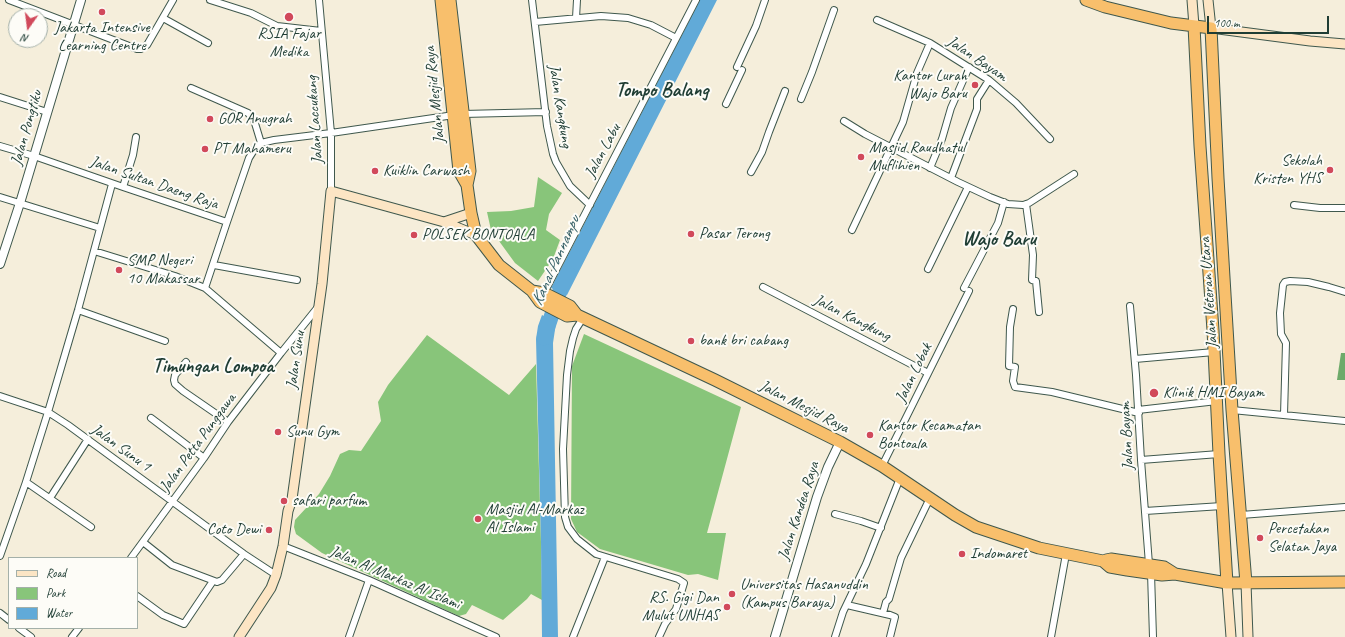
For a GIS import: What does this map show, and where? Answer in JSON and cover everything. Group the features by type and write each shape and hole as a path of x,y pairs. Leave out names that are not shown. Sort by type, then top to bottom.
{"highway":[{"name":"Jalan Mesjid Raya","path":"441,0 450,38"},
{"name":"Jalan Mesjid Raya","path":"450,0 450,38 458,115 459,171 467,185 476,235 499,265 532,291 563,308 570,306 580,316 715,380 840,442 882,466 955,515 976,527 1020,542 1066,554 1103,561 1110,567 1150,569 1162,575 1175,574 1227,583 1345,582"},
{"path":"1086,0 1105,7 1171,23 1210,28"},
{"name":"Jalan Veteran Utara","path":"1194,26 1227,583"},
{"name":"Jalan Veteran Utara","path":"1210,28 1232,410 1246,583"},
{"path":"1203,180 1218,178"},
{"path":"1213,330 1228,330"}],"main road":[{"name":"Jalan Veteran Utara","path":"1192,0 1194,26"},
{"name":"Jalan Veteran Utara","path":"1208,0 1210,28"},
{"path":"1210,28 1345,44"},
{"path":"331,191 444,222 476,235"},
{"name":"Jalan Sunu","path":"239,637 271,588 283,546 288,511 292,499 319,306 331,191"},
{"path":"444,222 471,213"},
{"path":"1227,583 1231,637"},
{"path":"1246,583 1248,637"}],"street":[{"path":"9,0 137,49 141,49 147,45 173,0"},
{"name":"Jalan Pongtiku","path":"0,264 3,246 20,203 81,0"},
{"path":"210,0 251,13 277,26 321,31"},
{"name":"Jalan Laccukang","path":"319,0 331,133 331,191"},
{"name":"Jalan Kangkung","path":"532,0 547,126 556,162 570,186 590,205"},
{"path":"576,18 577,0"},
{"name":"Jalan Labu","path":"545,297 590,205 696,0"},
{"path":"726,104 765,0"},
{"path":"801,99 834,10"},
{"path":"535,22 601,16 628,18 652,25 676,38"},
{"path":"163,18 208,43"},
{"name":"Jalan Bayam","path":"877,20 930,43 989,80 1016,103 1050,139"},
{"path":"852,230 903,122 917,73 930,43"},
{"path":"930,168 942,139 951,108 969,67"},
{"path":"951,178 977,109 977,99 989,80"},
{"path":"191,88 248,113 254,120 261,143 458,115 546,112"},
{"path":"751,172 762,152 785,91"},
{"path":"0,97 47,112"},
{"path":"844,121 865,134 930,168 1004,202 1015,205 1026,204 1074,174"},
{"path":"123,188 133,155 136,137"},
{"name":"Jalan Sultan Daeng Raja","path":"0,146 34,156 123,188 227,222 249,158 256,147 261,143"},
{"path":"0,556 26,482 48,412 78,310 112,184"},
{"path":"928,269 968,186"},
{"path":"0,197 100,228"},
{"name":"Jalan Lobak","path":"882,466 928,373 998,223 1004,202"},
{"path":"1026,204 1033,255 1032,280 1036,282 1039,312"},
{"path":"1294,205 1320,208 1345,208"},
{"path":"205,288 214,265 227,222"},
{"path":"94,251 175,276 205,288 281,352"},
{"path":"214,265 297,280"},
{"path":"1284,415 1286,343 1281,334 1280,306 1283,285 1285,282 1290,281 1308,282 1345,292"},
{"name":"Jalan Kangkung","path":"763,287 928,373"},
{"name":"Jalan Petta Punggawa","path":"132,557 204,458 228,422 281,352 319,306"},
{"name":"Jalan Bayam","path":"1130,306 1150,569 1153,637"},
{"path":"1013,309 1010,327 1009,366 1015,367 1013,381 1015,387 1052,392 1138,411 1217,401"},
{"path":"78,310 165,341"},
{"path":"580,316 570,351 563,449 564,510 568,527 596,554 678,579 684,583 676,609 665,624 659,637"},
{"path":"1135,359 1214,352"},
{"path":"186,362 175,374 175,384 228,422"},
{"name":"Jalan Sunu 1","path":"0,396 48,412 88,439 244,554 276,574"},
{"path":"1232,410 1345,421"},
{"path":"151,418 204,458"},
{"path":"50,498 88,439"},
{"name":"Jalan Kandea Raya","path":"775,637 817,497 828,466 840,442"},
{"path":"1141,460 1219,454"},
{"path":"835,637 900,478"},
{"path":"26,482 91,527"},
{"path":"883,613 901,558 930,498"},
{"path":"1145,511 1222,506"},
{"path":"1241,515 1345,507"},
{"path":"835,514 880,528"},
{"path":"0,534 7,538"},
{"path":"143,542 172,565 192,571 213,581 220,582 244,554"},
{"name":"Jalan Al Markaz Al Islami","path":"283,546 368,580 496,637"},
{"path":"1051,637 1066,554"},
{"path":"573,637 605,557"},
{"path":"349,637 368,580"},
{"path":"138,597 163,615 184,624 213,581"},
{"path":"847,605 895,617 890,637"},
{"path":"20,629 31,637"},
{"path":"72,637 78,629"}],"green space":[{"path":"538,177 562,193 549,214 546,230 560,240 553,259 538,281 515,263 491,230 487,212 511,211 534,207"},
{"path":"584,334 741,407 707,533 726,533 718,580 698,574 688,575 600,549 577,532 571,519 572,366"},
{"path":"427,335 509,395 536,364 542,600 531,594 503,620 472,605 466,614 459,616 322,553 296,534 294,527 295,520 319,494 330,476 340,454 349,450 361,451 381,421 378,402 388,385"},
{"path":"1341,353 1345,353 1345,380 1337,380"}],"water":[{"path":"700,0 717,0 567,295 551,288"},
{"path":"542,315 556,323 553,343 558,637 542,637 536,339 538,326"}],"waterway":[{"name":"Kanal Pannampu","path":"544,338 563,282 568,273"}],"place":[{"name":"Jakarta Intensive Learning Centre","path":"102,12"},
{"name":"RSIA Fajar Medika","path":"289,17"},
{"name":"Kantor Lurah Wajo Baru","path":"975,85"},
{"name":"GOR Anugrah","path":"210,119"},
{"name":"PT Mahameru","path":"205,149"},
{"name":"Masjid Raudhatul Muflihien","path":"861,157"},
{"name":"Sekolah Kristen YHS","path":"1330,170"},
{"name":"Kuiklin Carwash","path":"375,171"},
{"name":"Pasar Terong","path":"691,234"},
{"name":"POLSEK BONTOALA","path":"414,235"},
{"name":"SMP Negeri 10 Makassar","path":"119,270"},
{"name":"bank bri cabang","path":"691,341"},
{"name":"Klinik HMI Bayam","path":"1154,393"},
{"name":"Sunu Gym","path":"278,432"},
{"name":"Kantor Kecamatan Bontoala","path":"870,435"},
{"name":"safari parfum","path":"284,501"},
{"name":"Masjid Al-Markaz Al Islami","path":"478,519"},
{"name":"Coto Dewi","path":"269,530"},
{"name":"Percetakan Selatan Jaya","path":"1260,538"},
{"name":"Indomaret","path":"962,554"},
{"name":"Universitas Hasanuddin (Kampus Baraya)","path":"732,594"},
{"name":"RS. Gigi Dan Mulut UNHAS","path":"727,607"}],"district":[{"name":"Tompo Balang","path":"662,91"},
{"name":"Wajo Baru","path":"999,240"},
{"name":"Timungan Lompoa","path":"213,367"}]}
